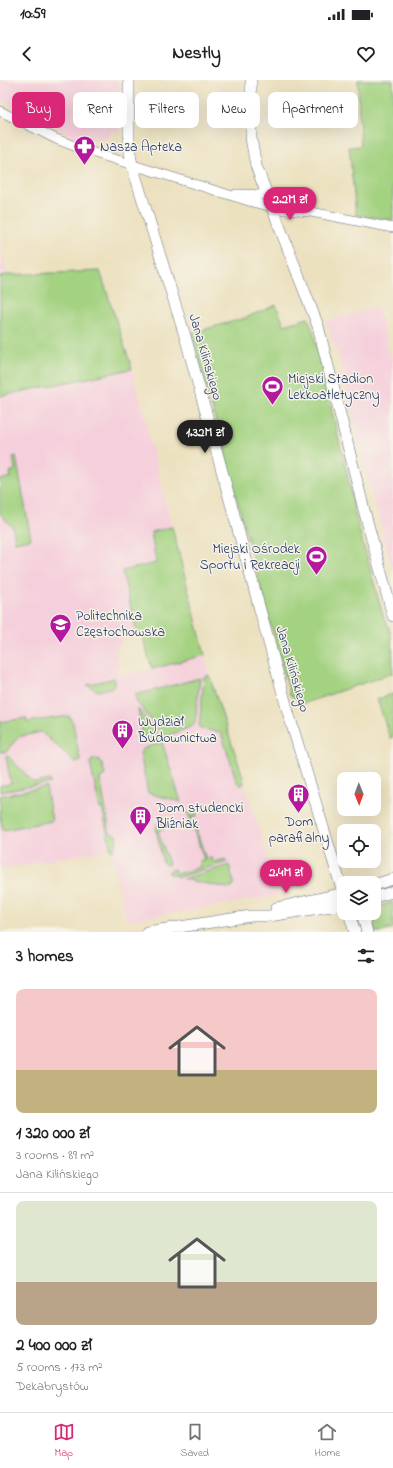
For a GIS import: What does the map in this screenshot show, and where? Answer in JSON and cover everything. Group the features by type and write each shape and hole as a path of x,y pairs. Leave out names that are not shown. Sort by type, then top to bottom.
{"street":[{"name":"Jana Kilińskiego","path":"129,80 129,147 132,165 185,336 284,699 338,876"},
{"path":"251,80 251,138 253,153 267,195 318,326 364,510 393,616"},
{"path":"0,111 56,139 224,194 272,207 311,212 393,228"},
{"path":"224,194 267,195 311,212"},
{"path":"381,883 393,880"},
{"path":"381,895 393,892"},
{"path":"147,932 251,916 269,909 337,897"},
{"path":"351,920 355,932"},
{"path":"364,920 367,932"}],"shaded area":[{"path":"0,80 120,80 120,92 73,92 73,128 120,128 120,131 110,132 110,139 77,139 55,128 65,128 65,92 12,92 12,106 0,100"},
{"path":"0,243 6,275 0,277"},
{"path":"378,307 393,365 393,570 373,498 339,357 326,321"},
{"name":"Politechnika Częstochowska","path":"132,369 172,527 151,532 156,563 129,601 137,633 124,637 115,651 121,676 205,655 209,675 280,895 126,921 111,849 0,869 0,396"}],"green space":[{"path":"358,80 393,80 393,220 356,215 349,147 361,146"},
{"path":"100,271 132,369 0,396 0,277 6,275"},
{"path":"276,305 284,325 308,318 313,331 349,482 354,511 384,619 389,629 393,653 393,673 299,705 298,700 290,695 192,333 245,318"},
{"path":"16,456 31,539 15,542 13,528 0,514 0,480 11,477 10,472 15,470 13,457"},
{"path":"172,527 205,655 152,669 142,635 137,633 122,571 156,563 151,532"},
{"path":"209,675 244,784 240,785 237,782 221,733 200,728 199,726 204,677"},
{"path":"115,678 113,687 98,691 87,685"},
{"path":"200,678 195,723 193,726 164,737 136,701 135,695"},
{"path":"393,694 393,737 390,738 377,699"},
{"path":"138,709 160,738 150,741 143,737"},
{"path":"69,716 73,723 79,761 73,762 72,759 41,732 18,737 6,752 0,752 0,722 26,718 27,722"},
{"path":"162,742 181,802 148,793 140,753 143,749"},
{"path":"6,756 8,756 34,783 50,780 51,783 0,792 0,786 12,783 10,780"},
{"path":"98,759 102,763 105,775 100,778 110,833 116,835 117,843 111,850 90,763 92,760"},
{"path":"46,787 52,821 3,830 0,817 0,796"},
{"path":"196,812 197,816 192,817 206,859 211,857 213,862 225,859 227,862 179,877 169,874 169,871 174,869 176,874 200,867 199,861 204,859 188,813"},
{"path":"158,823 162,824 164,829 158,831 169,864 165,865 163,863 156,829"},
{"path":"229,865 234,883 232,888 183,879"},
{"path":"393,902 393,928 383,932 375,932 372,920 381,920 381,905"}],"place":[{"name":"Nasza Apteka","path":"84,166"},
{"name":"Miejski Stadion Lekkoatletyczny","path":"272,406"},
{"name":"Miejski Ośrodek Sportu i Rekreacji","path":"316,576"},
{"name":"Politechnika Częstochowska","path":"60,644"},
{"name":"Wydział Budownictwa","path":"123,750"},
{"name":"Dom parafialny","path":"299,814"},
{"name":"Dom studencki Bliźniak","path":"140,836"}]}
